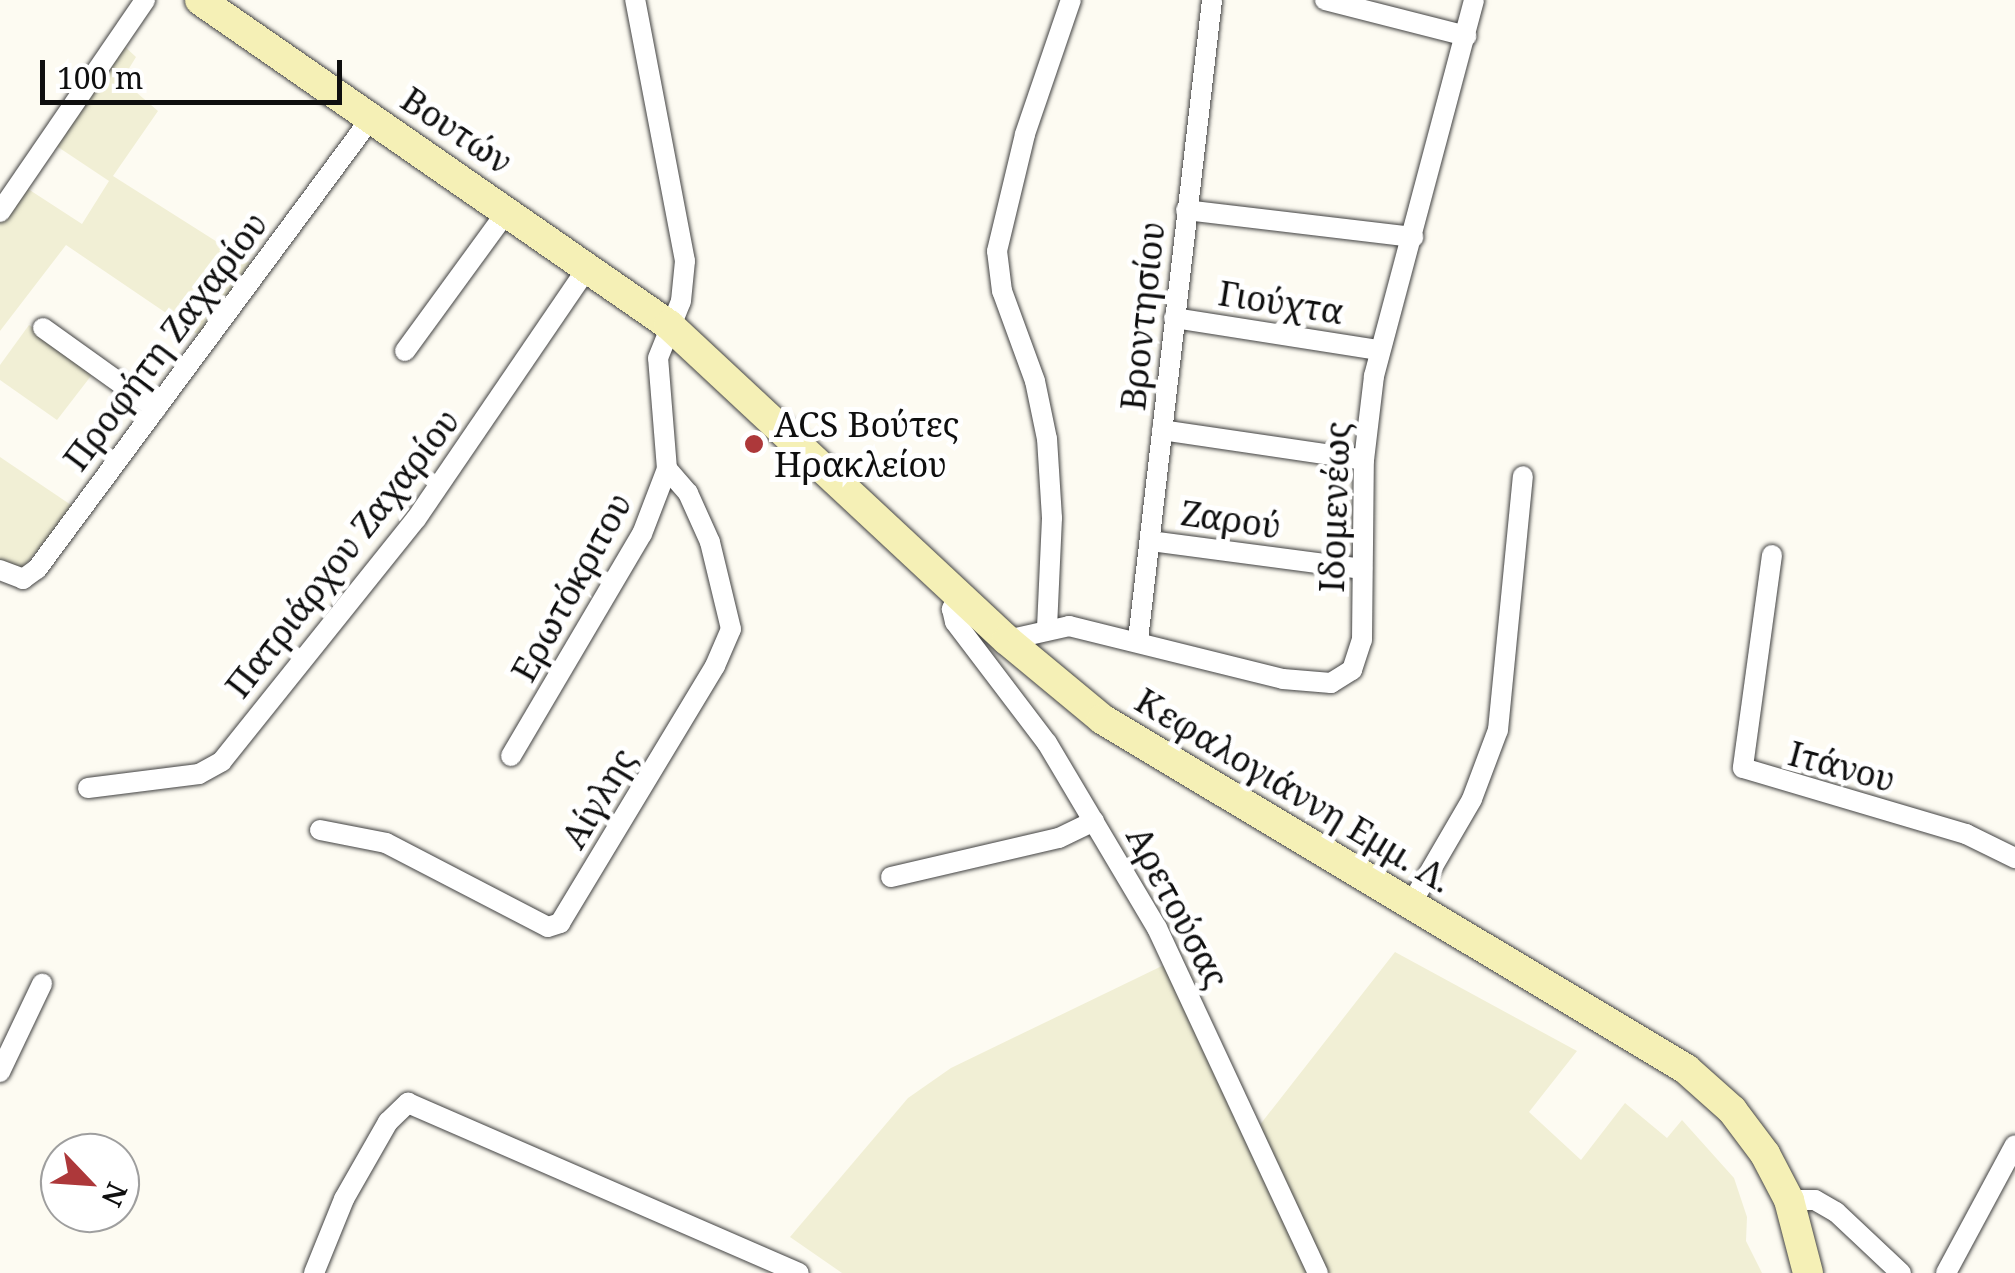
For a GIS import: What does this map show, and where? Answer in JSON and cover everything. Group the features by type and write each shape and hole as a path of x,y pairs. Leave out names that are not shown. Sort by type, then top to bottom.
{"main road":[{"name":"Βουτών","path":"200,0 508,210 669,325 716,366"},
{"name":"Κεφαλογιάννη Εμμ. Λ.","path":"716,366 1007,640 1136,742 1686,1069 1747,1128 1789,1200 1808,1273"}],"street":[{"path":"0,212 145,0"},
{"name":"Ερωτόκριτου","path":"511,756 642,534 668,469 658,358 684,286 685,261 635,0"},
{"path":"1047,628 1052,505 1046,439 1035,382 1002,291 997,251 1025,134 1071,0"},
{"name":"Βροντησίου","path":"1138,640 1212,0"},
{"path":"1325,0 1466,36"},
{"name":"Ιδομενέως","path":"1007,640 1047,628 1082,628 1254,673 1330,683 1346,676 1360,652 1364,460 1379,350 1474,0"},
{"name":"Προφήτη Ζαχαρίου","path":"0,570 21,579 34,573 372,117"},
{"path":"405,352 508,210"},
{"path":"1186,210 1412,237"},
{"name":"Πατριάρχου Ζαχαρίου","path":"88,788 199,774 222,760 416,519 588,267"},
{"name":"Γιούχτα","path":"1174,318 1379,350"},
{"path":"43,328 156,409"},
{"path":"1162,430 1364,460"},
{"name":"Αίγλης","path":"320,830 386,843 548,927 560,924 715,666 730,629 710,542 688,493 668,469"},
{"path":"1411,904 1472,799 1495,741 1523,476"},
{"name":"Ζαρού","path":"1150,541 1362,570"},
{"name":"Ιτάνου","path":"1772,555 1742,768 1966,834 2015,858"},
{"name":"Αρετούσας","path":"959,595 955,622 1047,743 1184,983 1318,1273"},
{"path":"891,877 1059,838 1094,821"},
{"path":"0,1072 42,984"},
{"path":"314,1273 337,1211 388,1122 408,1103 799,1273"},
{"path":"1946,1273 2015,1145"},
{"path":"1789,1200 1815,1200 1836,1212 1900,1273"}],"shaded area":[{"path":"122,44 136,57 122,80 158,111 113,176 252,264 200,336 66,245 0,331 0,222 25,187 82,224 109,181 55,145"},
{"path":"29,325 94,372 57,420 0,380 0,365"},
{"path":"0,457 74,507 21,570 0,563"},
{"path":"1395,952 1577,1051 1529,1112 1581,1160 1625,1103 1667,1138 1682,1120 1734,1178 1747,1217 1746,1241 1762,1273 1326,1273 1259,1126"},
{"path":"1164,965 1307,1273 842,1273 790,1237 908,1098 951,1068"}],"place":[{"name":"ACS Βούτες Ηρακλείου","path":"754,444"}]}
